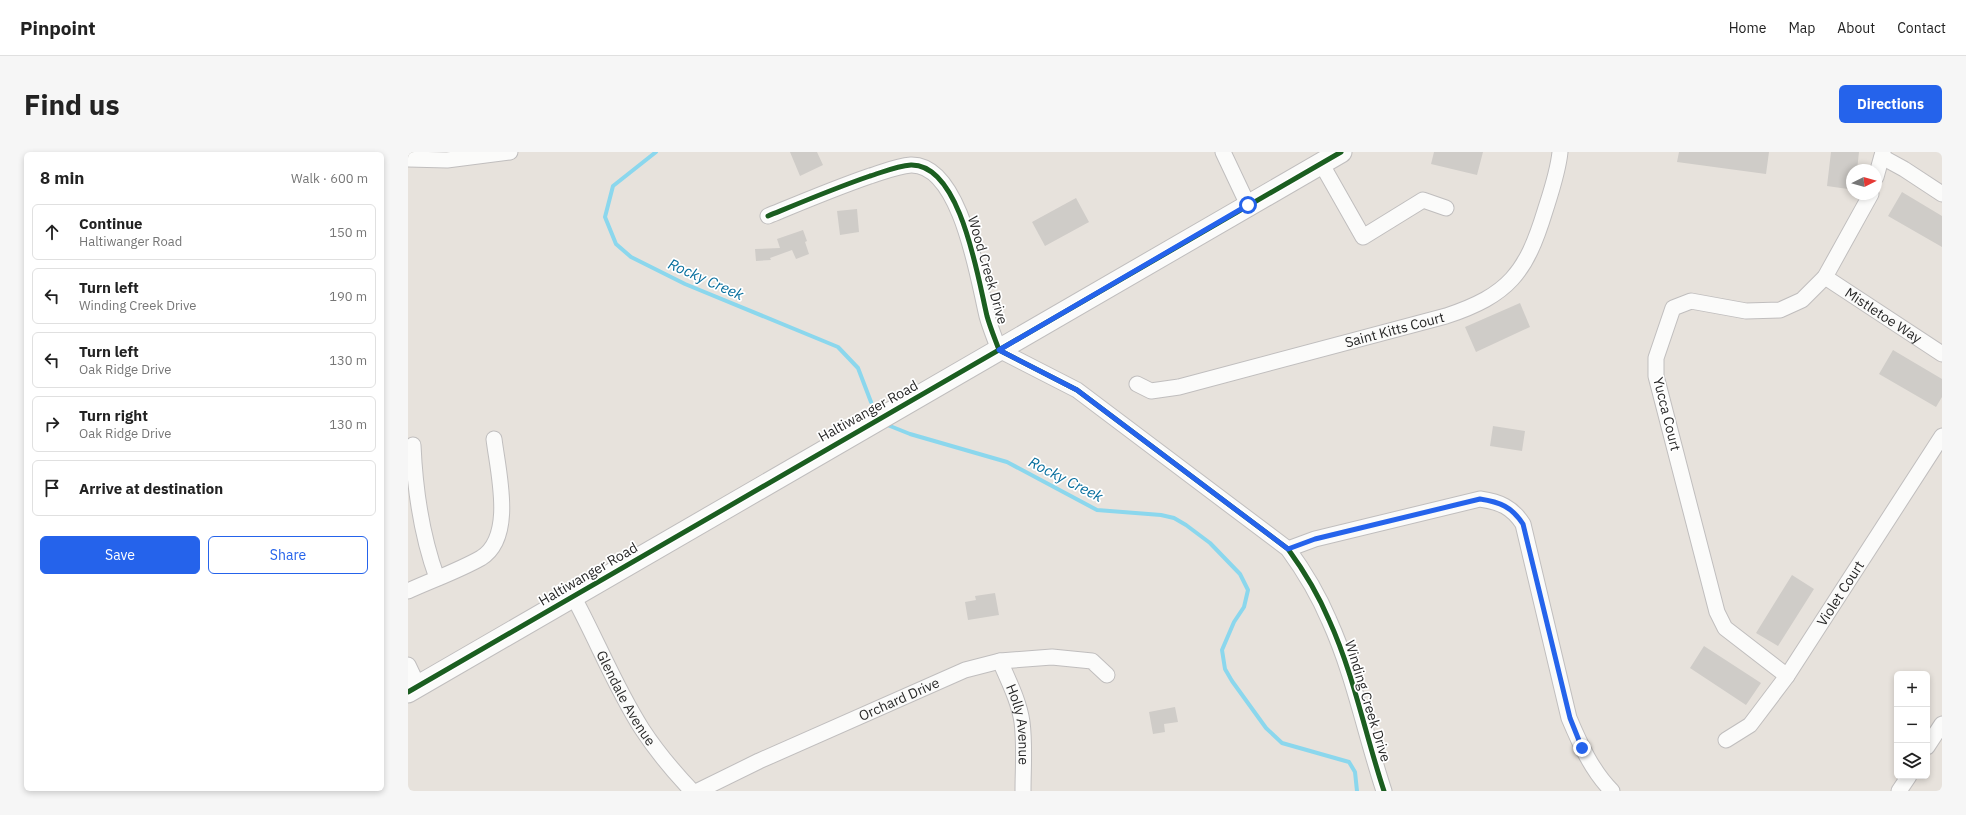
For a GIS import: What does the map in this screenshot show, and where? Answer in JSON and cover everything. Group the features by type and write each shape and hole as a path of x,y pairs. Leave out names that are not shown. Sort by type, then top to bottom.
{"street":[{"path":"408,161 447,160 510,152"},
{"path":"1223,152 1248,205"},
{"name":"Haltiwanger Road","path":"413,689 1341,152"},
{"name":"Saint Kitts Court","path":"1137,384 1151,391 1179,387 1446,316 1486,301 1506,287 1521,269 1531,250 1538,234 1555,181 1560,152"},
{"path":"1880,164 1882,154 1942,194"},
{"path":"1321,163 1363,237 1424,200 1446,208"},
{"name":"Wood Creek Drive","path":"768,216 845,184 900,167 911,165 921,166 936,174 944,184 958,210 971,248 988,318 999,350"},
{"name":"Yucca Court","path":"1787,676 1725,628 1717,612 1656,376 1656,358 1672,308 1691,301 1746,311 1780,310 1802,300 1825,277 1870,200"},
{"name":"Mistletoe Way","path":"1825,277 1942,354"},
{"name":"Winding Creek Drive","path":"999,350 1077,390 1288,549 1308,577 1335,634 1348,671 1384,791"},
{"name":"Violet Court","path":"1726,740 1750,725 1787,676 1942,436"},
{"path":"408,591 482,557 493,545 499,533 502,503 494,439"},
{"path":"413,445 415,481 421,524 429,556 437,578"},
{"path":"1288,549 1338,533 1480,499 1496,501 1515,512 1523,524 1570,718 1582,748 1603,782 1612,791"},
{"name":"Glendale Avenue","path":"573,596 621,692 642,729 669,766 692,791"},
{"name":"Orchard Drive","path":"698,791 759,761 916,691 965,670 1000,660 1052,657 1092,661 1108,676"},
{"name":"Holly Avenue","path":"1000,660 1015,698 1022,721 1024,742 1022,791"},
{"path":"408,664 413,689"},
{"path":"1930,743 1942,724"},
{"path":"1899,791 1906,779"}],"building":[{"path":"790,152 817,152 823,165 800,176"},
{"path":"1434,152 1483,152 1477,175 1431,164"},
{"path":"1679,152 1769,152 1766,174 1677,162"},
{"path":"1831,152 1859,152 1858,164 1846,164 1846,189 1827,186"},
{"path":"1902,192 1942,216 1942,247 1888,216"},
{"path":"1076,198 1089,222 1045,246 1032,222"},
{"path":"857,209 859,232 840,235 837,211"},
{"path":"803,230 807,241 805,242 809,254 796,259 792,250 770,258 771,260 756,261 755,249 780,248 777,239"},
{"path":"1520,303 1530,327 1476,352 1465,327"},
{"path":"1893,350 1942,379 1942,397 1936,407 1879,374"},
{"path":"1493,426 1525,431 1522,451 1490,446"},
{"path":"1792,575 1814,589 1778,646 1756,633"},
{"path":"995,593 999,615 968,620 965,602 976,600 975,596"},
{"path":"1704,646 1761,683 1746,705 1690,668"},
{"path":"1175,707 1178,722 1164,724 1165,732 1153,734 1149,712"}],"waterway":[{"name":"Rocky Creek","path":"656,152 613,186 605,217 616,244 631,257 685,284 838,347 858,368 871,402"},
{"name":"Rocky Creek","path":"885,424 910,434 1007,462 1097,510 1161,515 1174,518 1210,543 1240,574 1248,590 1244,607 1234,622 1222,650 1225,669 1232,681 1266,728 1282,743 1349,762 1355,772 1357,791"}],"cycle path":[{"path":"408,692 1341,152"},
{"path":"768,216 844,185 890,169 911,165 928,170 943,183 955,203 964,226 972,252 987,316 999,350 1077,390 1288,549 1305,574 1325,610 1338,641 1384,791"}],"route":[{"path":"1248,205 999,350 1077,390 1168,457 1252,523 1288,549 1315,539 1480,499 1496,501 1515,512 1523,524 1570,718 1582,748"}]}
